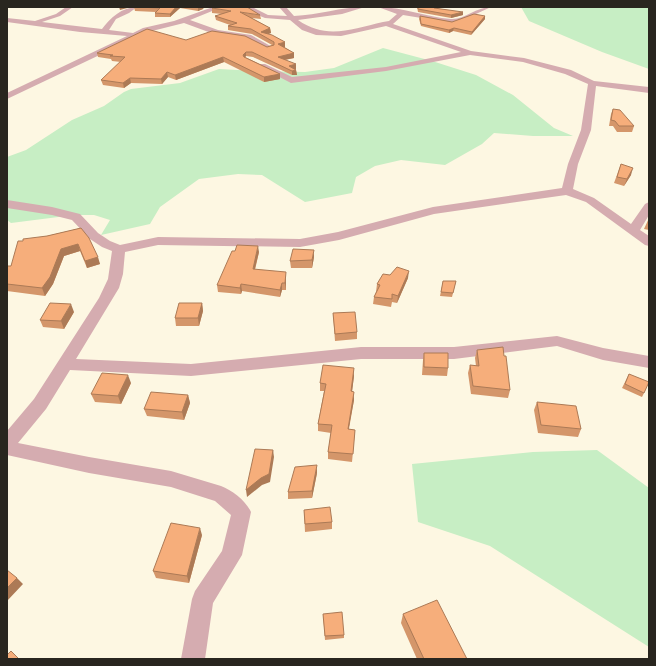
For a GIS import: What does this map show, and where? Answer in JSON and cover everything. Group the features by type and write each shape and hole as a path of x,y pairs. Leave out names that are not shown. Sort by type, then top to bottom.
{"street":[{"path":"34,22 58,15 70,7"},
{"path":"104,31 114,18 134,7"},
{"path":"7,96 146,30 183,20 219,7"},
{"path":"248,7 259,14 268,17 321,15 362,7"},
{"path":"282,7 300,26 317,34 334,34 387,24 402,13"},
{"path":"381,7 402,13 452,21 461,19 488,7"},
{"path":"7,20 34,22 80,30 120,32 135,36"},
{"path":"183,20 217,32 248,37 270,48"},
{"path":"387,24 470,53 524,60 568,72 592,83 649,90"},
{"path":"256,63 291,80 386,69 470,53"},
{"path":"567,191 573,164 586,130 592,83"},
{"path":"7,204 52,210 76,217 94,236 106,244 119,249 158,241 300,243 339,236 433,211 567,191 590,200 649,242"},
{"path":"633,231 649,206"},
{"path":"7,442 22,426 47,393 112,288 119,249"},
{"path":"66,364 192,370 361,354 454,353 556,341 603,354 649,362"},
{"path":"7,448 89,465 171,479 221,494 241,512 232,555 203,599 193,659"}],"green space":[{"path":"521,7 649,7 649,69 602,52 529,21"},
{"path":"383,48 476,75 513,95 554,128 573,136 533,136 494,133 482,144 445,165 401,160 375,166 356,177 352,193 305,202 262,175 238,174 199,179 160,207 150,224 101,235 110,220 94,215 74,215 11,223 7,220 7,157 26,150 72,120 104,106 124,92 131,89 180,83 219,69 305,72 334,68"},
{"path":"597,450 649,488 649,647 490,546 418,522 412,464 533,452"}],"building":[{"path":"136,7 176,7 170,14 155,13 160,8"},
{"path":"247,7 260,15 240,12 270,28 261,32 272,35 285,42 278,44 294,53 278,57 296,64 289,66 296,70 292,71 252,52 246,52 243,55 244,57 280,74 264,77 223,57 175,75 167,72 161,79 130,78 123,83 101,80 125,57 97,53 147,29 186,40 212,31 245,36 267,47 274,45 274,42 251,29 228,26 237,23 215,16 231,11 212,8"},
{"path":"418,7 435,7 434,8 463,12 451,15 418,9"},
{"path":"474,14 485,16 472,32 454,28 449,30 421,24 420,16 452,22"},
{"path":"613,109 620,110 634,126 619,126 615,121 611,120"},
{"path":"621,164 633,168 627,179 617,177"},
{"path":"81,228 89,238 98,257 85,261 78,244 61,249 50,277 42,288 7,284 7,266 11,266 18,241"},
{"path":"237,245 258,246 253,269 286,272 285,283 282,283 280,290 241,284 240,288 217,285 232,251 235,251"},
{"path":"293,249 314,250 312,260 290,261"},
{"path":"397,267 409,271 398,296 392,294 392,299 374,297 380,285 377,284 383,274 390,275"},
{"path":"443,281 456,281 453,293 441,292"},
{"path":"50,303 71,304 61,321 40,320"},
{"path":"179,303 202,303 198,318 175,318"},
{"path":"355,312 357,332 335,334 333,313"},
{"path":"503,347 504,356 506,356 510,390 473,386 470,365 479,366 477,350"},
{"path":"424,353 448,353 448,368 424,367"},
{"path":"323,365 354,368 351,391 354,392 348,429 355,430 353,454 328,452 332,425 318,424 326,384 320,383"},
{"path":"102,373 128,375 118,396 91,394"},
{"path":"629,374 649,382 644,393 625,384"},
{"path":"151,392 188,395 182,412 144,409"},
{"path":"537,402 576,406 581,429 541,425"},
{"path":"255,449 273,450 269,474 261,478 246,490"},
{"path":"317,465 312,491 288,492 295,467"},
{"path":"330,507 332,522 305,524 304,510"},
{"path":"171,523 200,528 187,576 153,571"},
{"path":"7,570 17,578 7,588"},
{"path":"437,600 467,659 424,659 403,614"},
{"path":"342,612 344,635 325,636 323,614"},
{"path":"11,651 19,659 7,659 7,655"}]}
